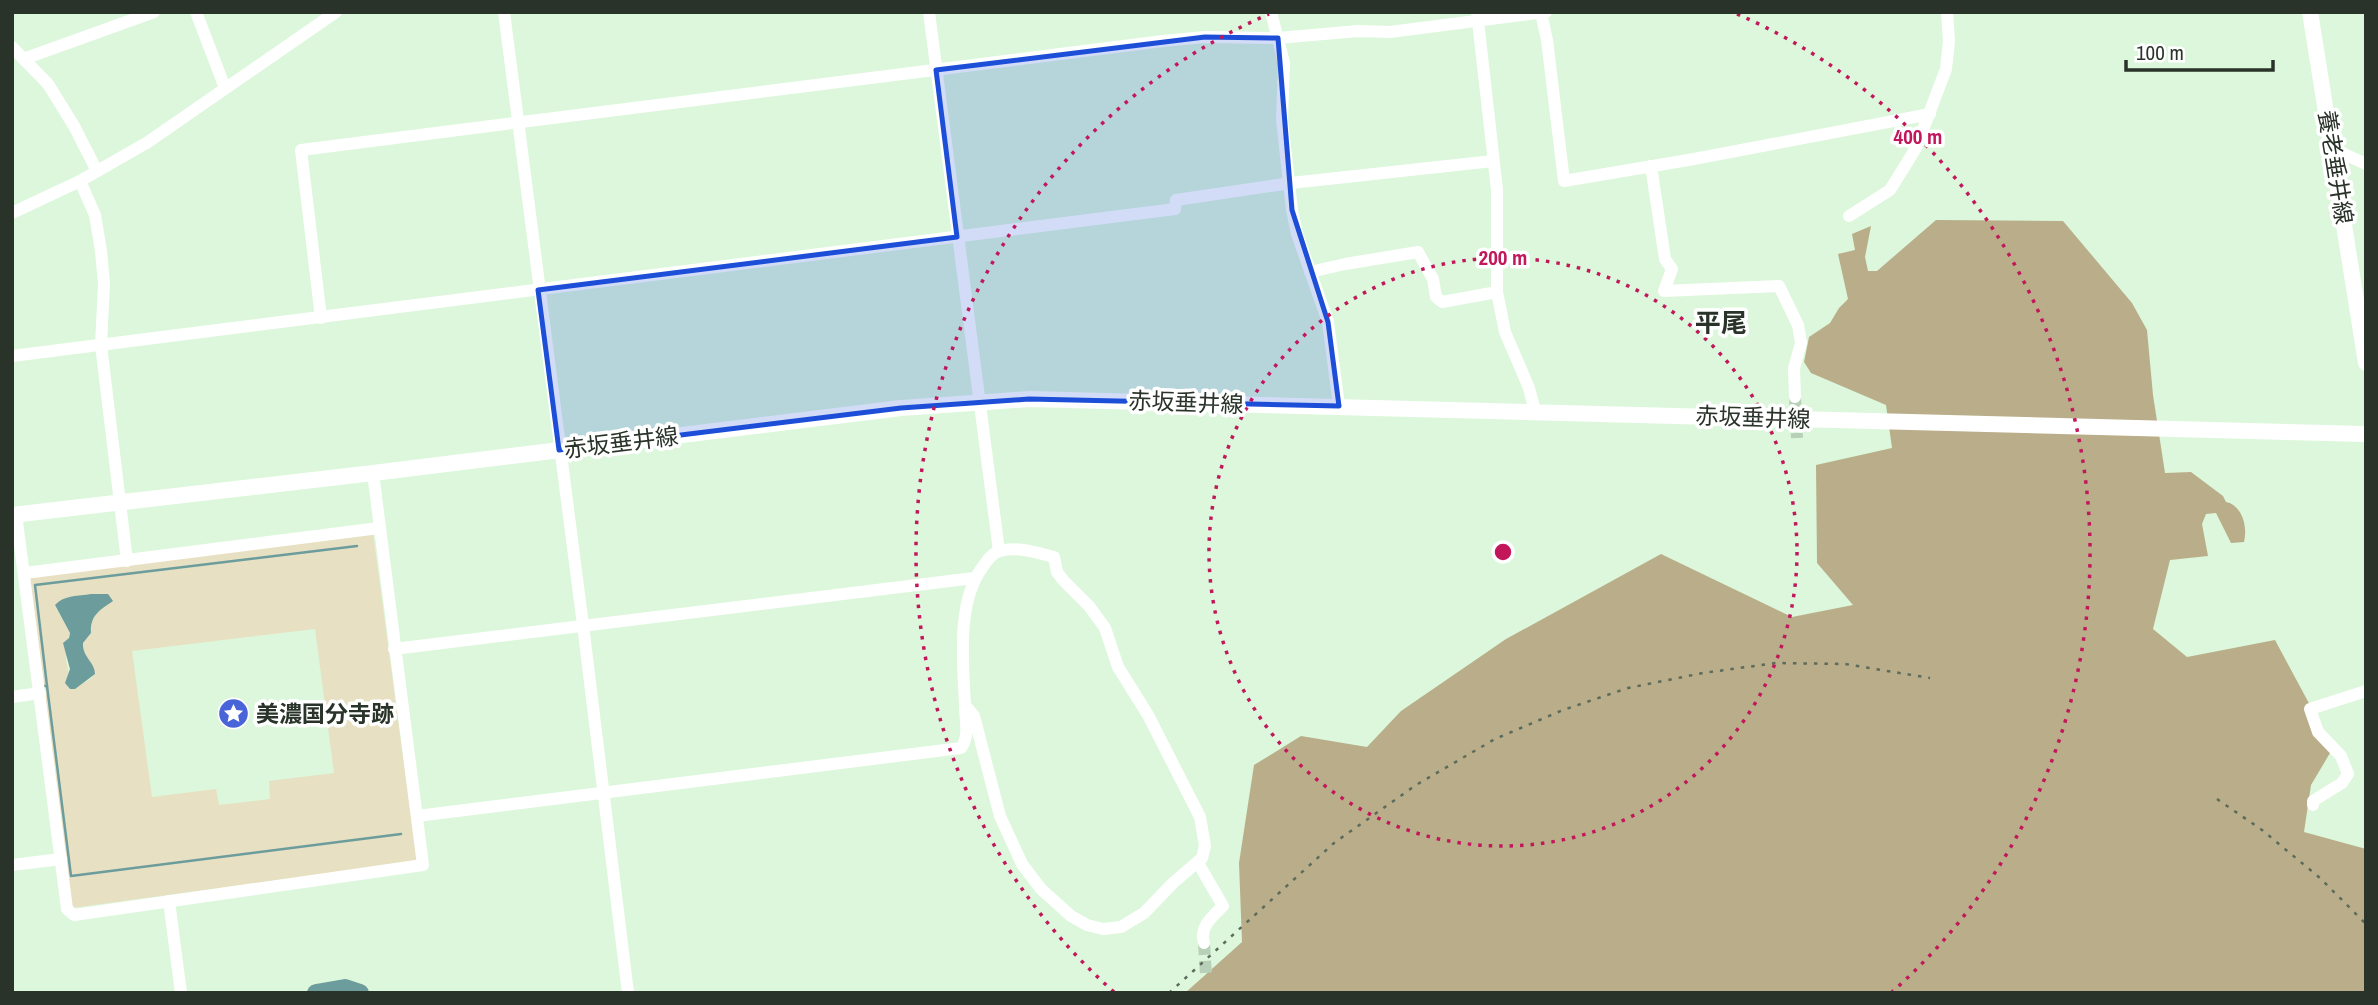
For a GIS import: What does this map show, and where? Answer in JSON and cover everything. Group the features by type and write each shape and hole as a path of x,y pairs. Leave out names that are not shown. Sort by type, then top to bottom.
{"main road":[{"name":"養老垂井線","path":"2311,12 2366,363"},
{"name":"赤坂垂井線","path":"14,514 901,408 1029,399 2366,434"}],"street":[{"path":"24,61 154,12"},
{"path":"197,12 225,88"},
{"path":"12,213 80,181 148,142 335,12"},
{"path":"504,12 628,993"},
{"path":"929,12 999,551"},
{"path":"1271,12 1284,63 1282,120 1297,234 1328,322 1339,406"},
{"path":"321,318 301,150 1194,38 1390,32 1478,17 1546,12"},
{"path":"1849,216 1890,190 1910,159 1946,69 1949,41 1947,12"},
{"path":"1541,13 1547,40 1564,181 1930,114"},
{"path":"1478,17 1497,190 1497,292 1505,332 1529,388 1535,411"},
{"path":"12,47 48,84 74,126 97,172"},
{"path":"2333,149 2366,164"},
{"path":"12,356 1175,209 1176,200 1291,183 1493,162"},
{"path":"1651,166 1665,259 1672,269 1664,291 1779,286 1798,325 1801,343 1794,368 1795,397"},
{"path":"80,181 95,215 101,251 104,284 101,345 127,561"},
{"path":"1310,272 1418,252 1433,279 1436,296 1442,302 1497,292"},
{"path":"14,514 25,573 67,909 74,915 423,865 373,473"},
{"path":"25,573 379,528"},
{"path":"416,816 961,748 966,737 965,705 964,629 967,596 974,578 999,551 1020,550 1054,557 1057,572 1089,606 1105,628 1118,667 1148,715 1200,817 1205,846 1202,858 1144,913 1121,928 1103,929 1087,925 1071,916 1041,888 1022,864 1000,816 974,716 965,705"},
{"path":"394,649 974,578"},
{"path":"2313,805 2313,801 2342,783 2348,774 2341,756 2318,732 2310,709 2366,691"},
{"path":"12,697 40,693"},
{"path":"12,865 61,859"},
{"path":"1198,863 1223,906 1204,929 1202,938 1205,943"},
{"path":"169,901 181,993"}],"highlighted area":[{"path":"1205,37 1278,38 1292,210 1328,322 1339,406 1029,399 901,408 559,450 538,290 957,237 936,70"}],"shaded area":[{"path":"1936,220 2063,221 2132,303 2147,330 2153,395 2165,473 2191,472 2223,496 2226,502 2236,507 2245,530 2244,542 2231,543 2216,513 2206,514 2202,524 2208,556 2170,560 2153,629 2187,657 2275,640 2333,748 2311,785 2304,832 2366,849 2366,993 1185,993 1242,942 1239,863 1254,765 1301,736 1367,747 1401,711 1506,639 1661,554 1792,617 1853,605 1817,563 1816,465 1892,448 1886,405 1811,373 1804,362 1809,337 1830,323 1848,299 1838,254 1855,250 1852,234 1871,226 1865,257 1868,271 1877,271"},
{"path":"373,533 417,861 72,908 29,578","holes":["108,594 110,603 95,615 91,633 83,643 84,652 95,674 70,689 65,683 69,674 66,660 70,633 55,606 67,598","315,629 334,773 269,781 270,799 219,805 216,789 152,797 132,651"]}],"water":[{"path":"108,594 113,601 94,617 91,633 83,643 84,652 95,674 75,689 70,689 65,683 70,669 63,643 70,633 55,605 67,598"}],"waterway":[{"path":"47,686 35,585 357,546"},
{"path":"44,686 47,686 71,876 401,834"},
{"path":"316,993 345,988 360,993"}],"tunnel":[{"path":"1795,397 1797,438"},
{"path":"1204,943 1206,975"}],"railway":[{"path":"1169,993 1334,843 1416,785 1495,739 1563,710 1628,688 1703,673 1776,663 1845,664 1930,678"},
{"path":"2217,799 2262,830 2320,878 2366,924"}],"place":[{"name":"美濃国分寺跡","path":"233,713"}],"district":[{"name":"平尾","path":"1721,322"}]}
